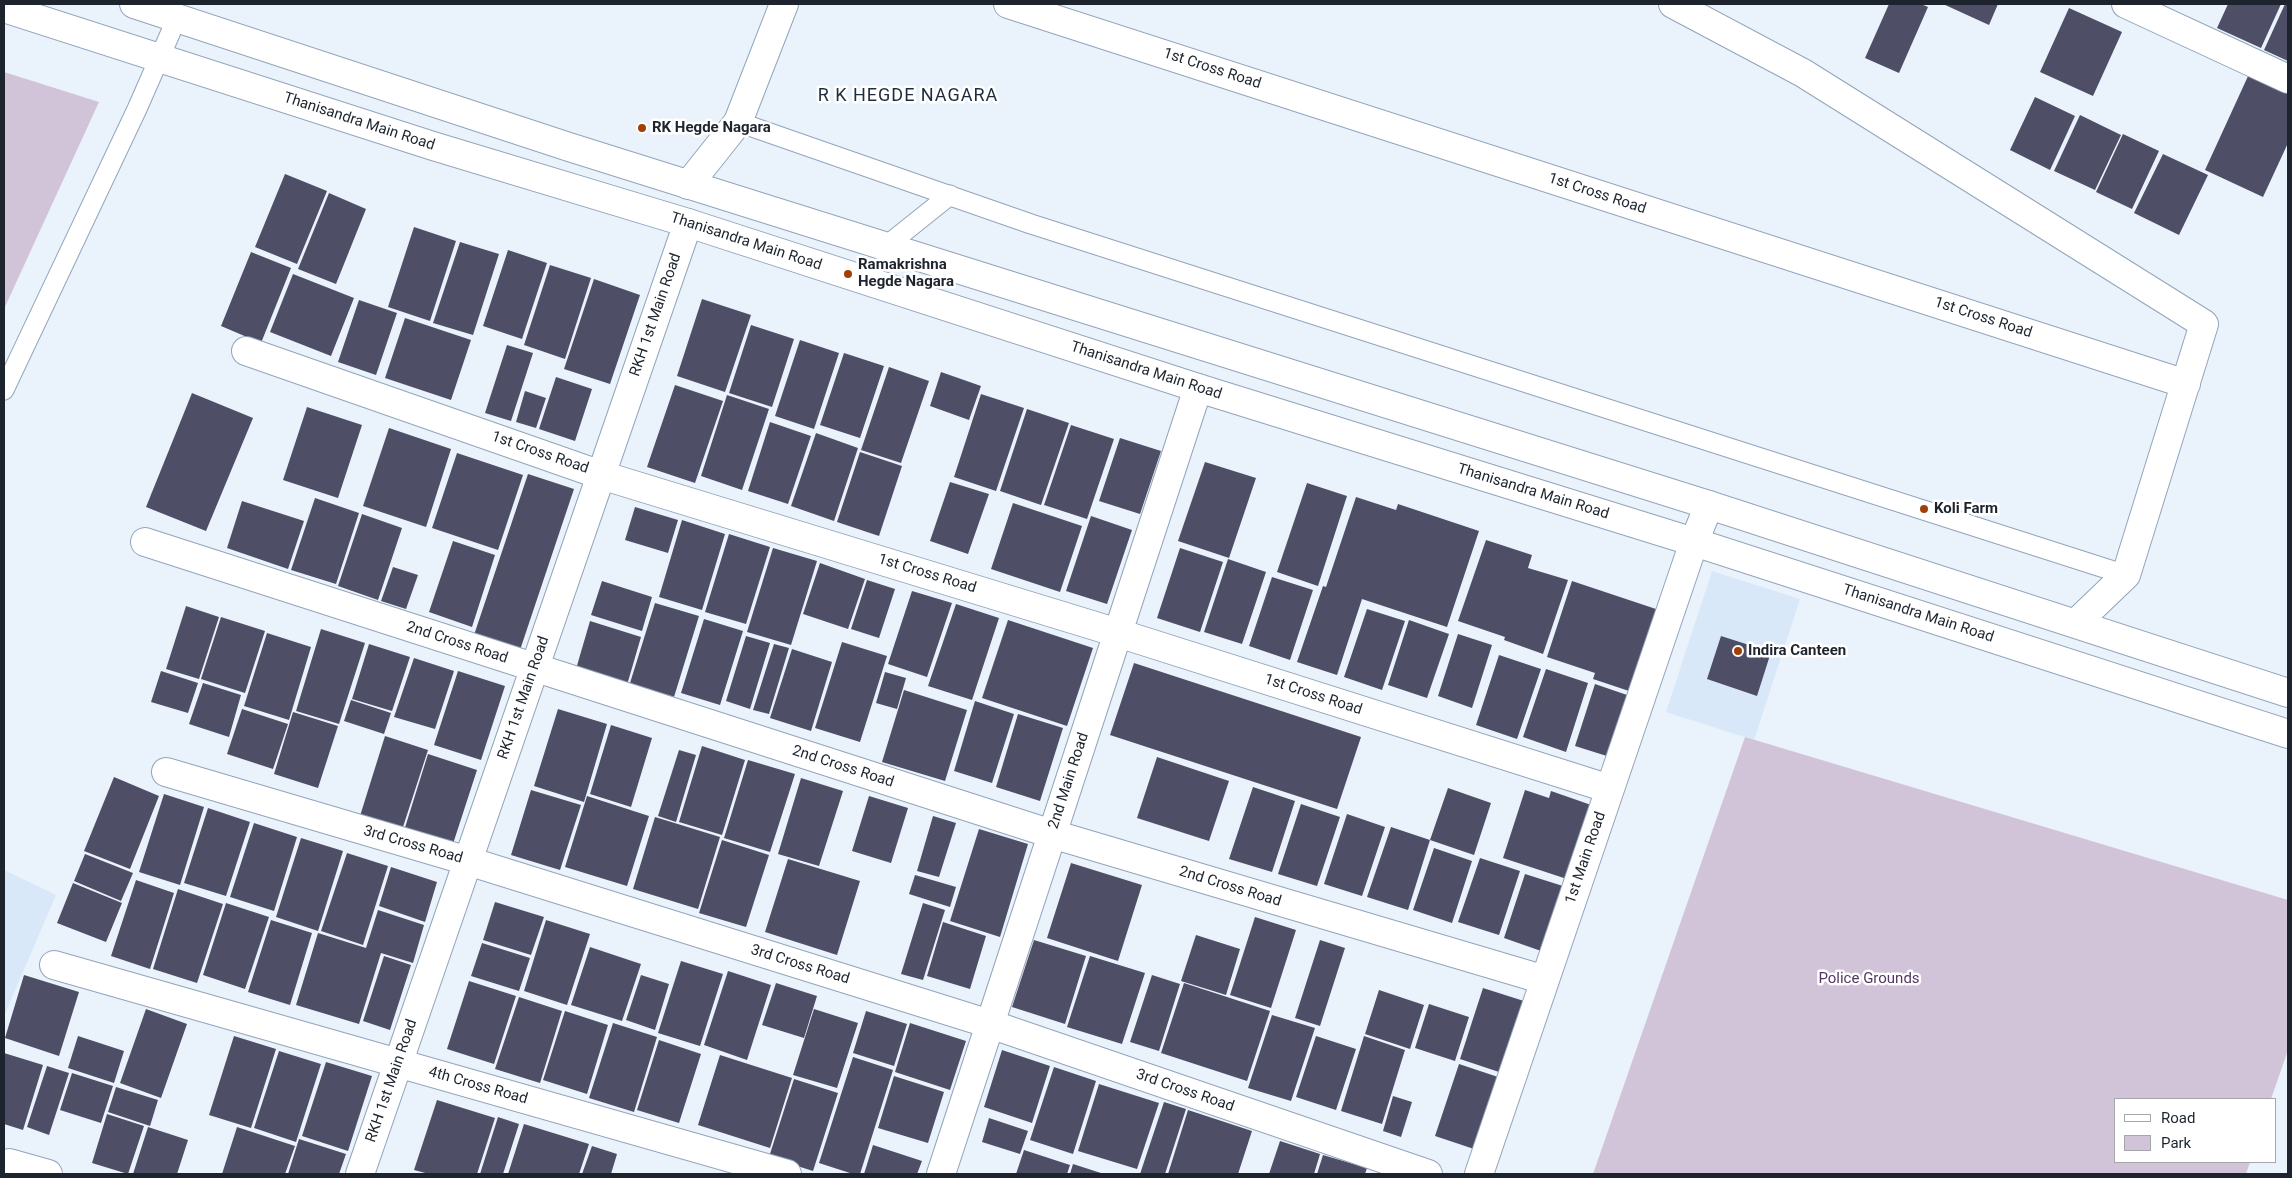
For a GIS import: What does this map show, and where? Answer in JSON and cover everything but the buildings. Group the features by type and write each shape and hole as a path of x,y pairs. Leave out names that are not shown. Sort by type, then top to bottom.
{"street":[{"path":"134,4 688,185 1708,506 2076,623 2288,693"},
{"path":"688,185 738,122 784,4"},
{"name":"1st Cross Road","path":"1008,4 2186,384"},
{"path":"1673,4 1803,73 2204,324 2126,575 2076,623"},
{"path":"2126,4 2288,79"},
{"name":"Thanisandra Main Road","path":"4,8 432,146 724,234 1198,388 1694,542 2288,734"},
{"path":"628,205 640,169"},
{"path":"724,234 736,200"},
{"name":"RKH 1st Main Road","path":"360,1174 688,223"},
{"name":"1st Cross Road","path":"246,351 601,475 1118,633 1610,790"},
{"name":"2nd Main Road","path":"941,1174 1198,388"},
{"name":"1st Main Road","path":"1479,1174 1694,542 1708,506"},
{"name":"2nd Cross Road","path":"145,542 1052,834 1545,980"},
{"name":"3rd Cross Road","path":"166,772 468,861 990,1024 1428,1174"},
{"name":"4th Cross Road","path":"54,965 787,1174"},
{"path":"9,1163 48,1174"}],"lane":[{"path":"4,390 160,59 177,18"},
{"path":"738,122 1031,224 2126,575"},
{"path":"885,247 950,195"}],"shaded area":[{"path":"1712,571 1800,599 1754,740 1666,712"},
{"path":"4,870 56,895 4,1016"}],"green space":[{"path":"4,72 99,102 4,309"},
{"name":"Police Grounds","path":"1745,737 2288,900 2288,1050 2271,1098 2114,1098 2114,1163 2250,1163 2246,1174 1593,1174"}],"place":[{"name":"RK Hegde Nagara","path":"642,128"},
{"name":"Ramakrishna Hegde Nagara","path":"848,274"},
{"name":"Koli Farm","path":"1924,509"},
{"name":"Indira Canteen","path":"1738,651"}],"district":[{"name":"R K HEGDE NAGARA","path":"908,96"}]}
